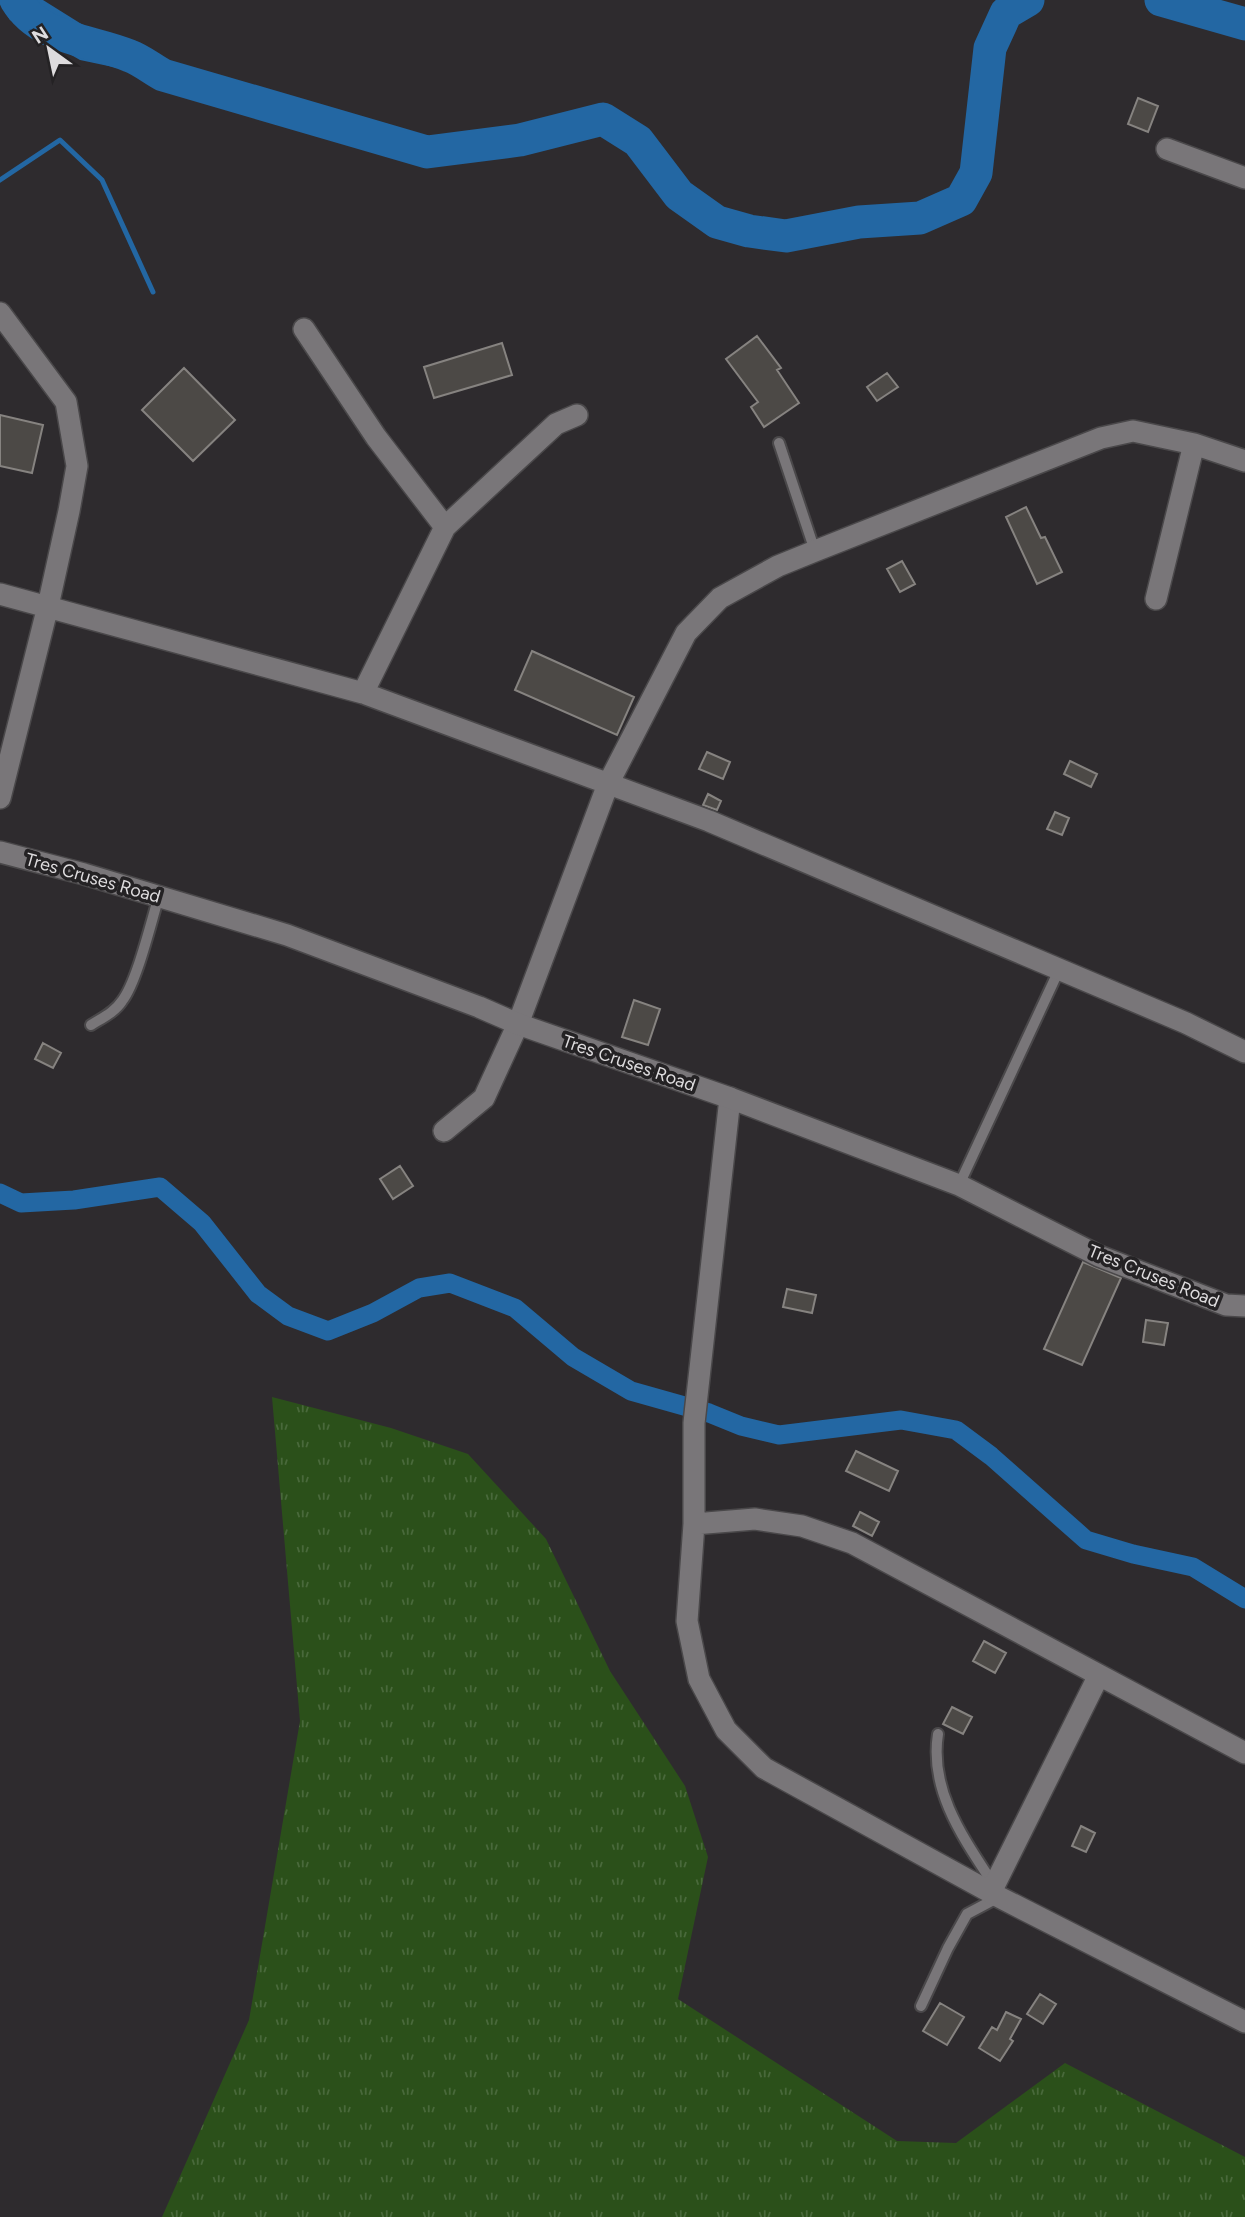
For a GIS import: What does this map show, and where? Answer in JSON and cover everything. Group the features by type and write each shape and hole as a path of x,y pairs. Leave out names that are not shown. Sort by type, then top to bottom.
{"street":[{"path":"1167,149 1245,178"},
{"path":"0,799 48,606 77,466 66,402 2,318"},
{"path":"304,329 376,437 445,527"},
{"path":"363,693 445,527 556,424 577,415"},
{"path":"444,1131 484,1098 518,1024 608,784 686,633 720,598 778,566 1101,438 1133,431 1194,444 1245,461"},
{"path":"1156,598 1194,444"},
{"path":"0,594 363,693 709,821 1186,1023 1245,1052"},
{"name":"Tres Cruses Road","path":"0,852 287,935 480,1007 518,1024 730,1098 959,1185 1099,1256 1226,1305 1245,1306"},
{"path":"730,1098 694,1423 694,1524 687,1621 699,1679 726,1730 764,1768 1245,2022"},
{"path":"694,1524 755,1519 802,1526 852,1543 1245,1752"},
{"path":"995,1892 1099,1675"}],"lane":[{"path":"779,443 814,551"},
{"path":"92,1025 124,1000 134,977 159,896"},
{"path":"959,1185 1059,970"},
{"path":"920,2006 967,1914 995,1892 948,1808 935,1753 938,1734"}],"green space":[{"path":"272,1397 391,1428 468,1454 546,1539 610,1671 685,1786 708,1857 678,1999 897,2141 956,2143 1065,2063 1245,2157 1245,2217 162,2217 249,2020 300,1721"}],"water":[{"path":"0,0 43,0 163,75 427,152 222,102 132,71 80,60 10,20"}],"building":[{"path":"1138,98 1158,106 1148,132 1128,124"},
{"path":"757,336 781,368 777,370 799,403 764,427 751,407 758,402 726,359"},
{"path":"502,343 512,375 434,398 424,367"},
{"path":"184,368 235,420 193,461 142,410"},
{"path":"887,373 898,387 877,401 867,387"},
{"path":"0,415 43,425 32,473 0,466"},
{"path":"1026,507 1062,572 1037,584 1006,517"},
{"path":"902,561 915,584 900,592 887,569"},
{"path":"532,651 634,697 617,735 515,690"},
{"path":"707,752 730,762 723,779 699,769"},
{"path":"1070,761 1097,774 1091,787 1064,774"},
{"path":"708,794 721,801 717,810 703,805"},
{"path":"1055,812 1069,818 1062,835 1047,829"},
{"path":"634,1000 660,1009 648,1045 622,1037"},
{"path":"43,1043 61,1053 53,1068 35,1059"},
{"path":"400,1166 413,1186 393,1199 380,1179"},
{"path":"1083,1262 1121,1278 1082,1365 1044,1349"},
{"path":"787,1289 816,1295 812,1313 783,1307"},
{"path":"1146,1320 1168,1323 1164,1345 1143,1342"},
{"path":"856,1451 898,1471 889,1491 846,1471"},
{"path":"860,1512 879,1522 872,1536 853,1526"},
{"path":"984,1641 1006,1653 995,1673 973,1661"},
{"path":"952,1707 972,1717 963,1734 943,1724"},
{"path":"1081,1826 1095,1833 1086,1852 1072,1846"},
{"path":"1040,1994 1056,2004 1043,2024 1027,2014"},
{"path":"940,2003 964,2017 947,2045 923,2031"},
{"path":"1006,2012 1021,2019 1010,2039 1013,2041 1000,2061 979,2048 992,2027 997,2030"}],"waterway":[{"path":"16,0 26,13 53,31 130,56 163,75 427,152 520,140 603,119 638,141 679,195 717,222 749,231 786,236 859,222 920,218 961,200 976,173 990,48 1006,13 1028,0"},
{"path":"1161,0 1245,24"},
{"path":"0,180 60,140 102,180 153,292"},
{"path":"0,1193 21,1203 74,1200 160,1187 202,1223 258,1294 288,1316 328,1331 373,1313 419,1288 450,1283 515,1308 573,1357 631,1391 709,1413 741,1426 779,1435 901,1420 956,1430 991,1456 1086,1540 1193,1567 1245,1599"}]}
